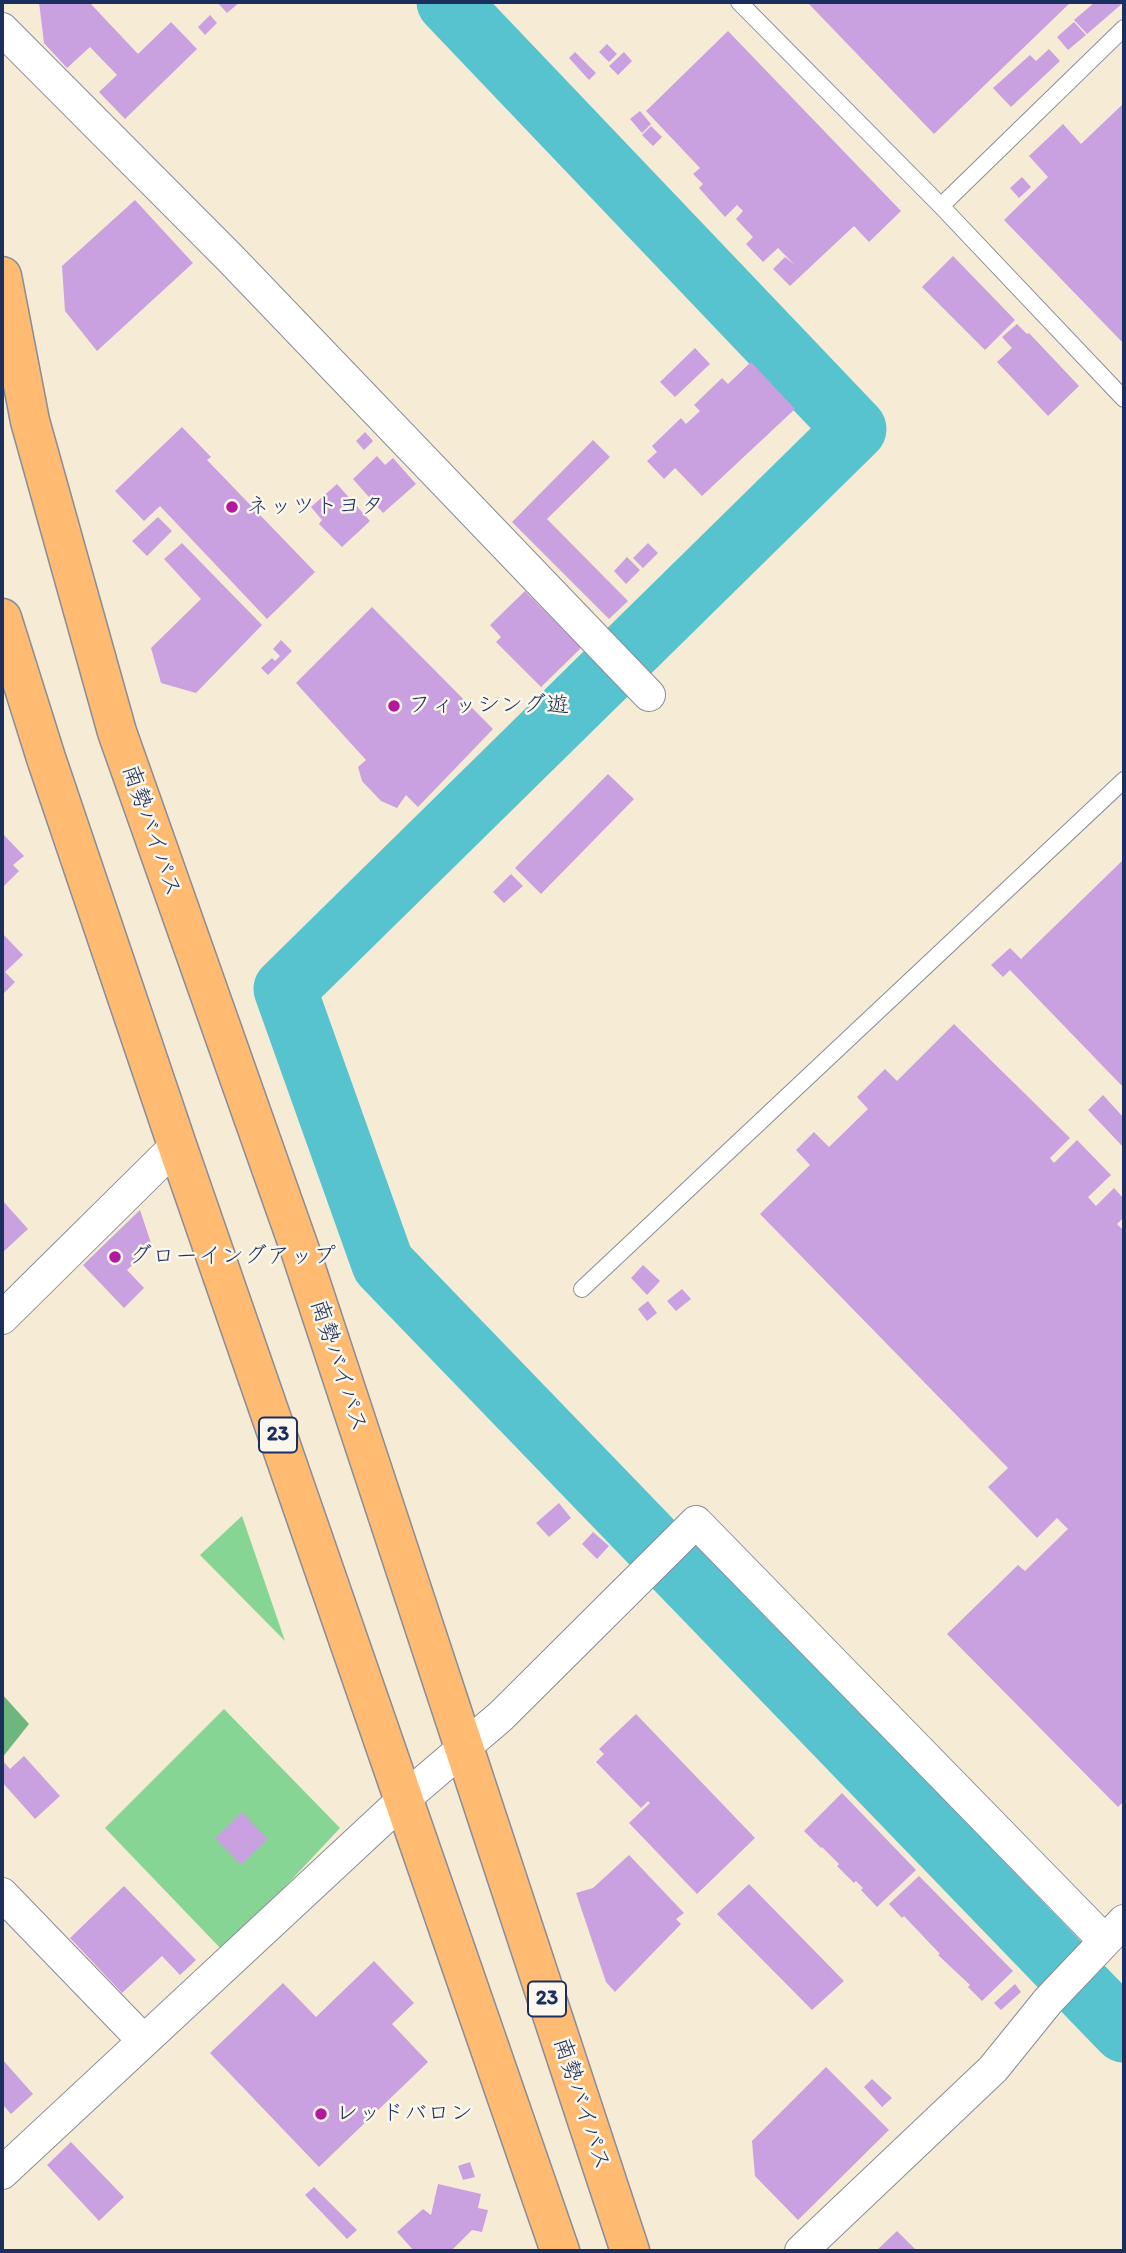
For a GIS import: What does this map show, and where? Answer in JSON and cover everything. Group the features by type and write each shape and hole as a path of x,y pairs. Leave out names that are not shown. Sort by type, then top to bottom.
{"highway":[{"name":"南勢バイパス","path":"2,276 30,421 117,732 301,1253 630,2251"},
{"name":"23","path":"2,618 46,758 177,1145 560,2251"}],"street":[{"path":"2,29 239,268 649,695"},
{"path":"2,1318 177,1145"},
{"path":"2,2173 405,1798 501,1716 696,1522 1114,1930 1048,2001 993,2069 801,2251"},
{"path":"2,1894 143,2040"}],"lane":[{"path":"739,2 941,206 1124,399"},
{"path":"941,206 1124,28"},
{"path":"582,1289 1124,780"}],"green space":[{"path":"242,1516 285,1641 200,1555"},
{"path":"2,1694 29,1724 2,1758"},
{"path":"224,1709 340,1828 224,1952 105,1828"}],"building":[{"path":"39,2 89,2 138,54 171,22 197,49 125,119 99,92 117,75 90,47 67,68 44,43"},
{"path":"217,2 240,2 227,13"},
{"path":"807,2 1071,2 934,134"},
{"path":"1095,2 1124,2 1087,34 1074,20"},
{"path":"210,15 217,23 205,35 198,27"},
{"path":"1074,22 1086,35 1068,50 1057,37"},
{"path":"728,31 901,211 869,242 854,226 790,286 773,269 785,257 795,265 778,248 763,262 746,244 753,237 736,219 743,211 737,205 725,217 699,188 703,184 693,174 700,168 646,111"},
{"path":"607,44 617,54 609,62 599,52"},
{"path":"1049,49 1060,61 1011,107 993,88 1030,55 1036,61"},
{"path":"575,52 596,73 589,80 569,58"},
{"path":"624,52 632,61 618,75 609,66"},
{"path":"1124,103 1124,344 1004,220 1048,177 1029,156 1063,124 1081,144"},
{"path":"640,111 651,124 642,133 630,119"},
{"path":"651,126 662,137 653,146 642,135"},
{"path":"1022,177 1031,187 1019,198 1010,188"},
{"path":"135,200 193,263 97,351 65,311 62,266"},
{"path":"953,256 1015,320 985,350 922,287"},
{"path":"1017,324 1029,333 1079,386 1048,416 997,362 1012,348 1002,337"},
{"path":"695,348 710,364 675,397 660,382"},
{"path":"751,362 795,409 702,496 675,468 664,479 647,461 657,452 652,446 681,418 686,424 700,411 694,405 722,378 728,384"},
{"path":"182,427 211,457 207,460 315,572 267,619 160,506 144,521 115,491"},
{"path":"365,432 373,441 364,450 356,441"},
{"path":"593,440 610,457 547,519 628,601 609,619 512,522"},
{"path":"377,456 385,465 393,458 416,484 383,513 353,479"},
{"path":"337,484 370,521 342,547 319,524 322,520 311,507"},
{"path":"158,517 172,531 147,556 132,541"},
{"path":"182,543 262,625 196,693 161,683 151,648 201,599 164,559"},
{"path":"648,543 658,553 643,568 633,558"},
{"path":"627,557 640,570 626,584 614,571"},
{"path":"525,591 581,648 541,687 496,642 501,637 490,625"},
{"name":"フィッシング遊","path":"372,607 493,729 418,807 406,795 397,808 381,801 362,781 358,767 366,760 296,683"},
{"path":"281,640 292,651 268,675 261,668 272,658 275,661 280,656 273,649"},
{"path":"608,774 634,799 541,894 515,868"},
{"path":"2,833 24,856 13,865 19,871 2,888"},
{"path":"1124,859 1124,1088 1010,970 1003,977 991,965 1010,948 1021,959"},
{"path":"511,874 523,886 504,903 493,892"},
{"path":"2,933 23,955 5,972 15,982 2,995"},
{"path":"954,1024 1070,1138 1050,1158 1054,1163 1077,1140 1111,1175 1088,1197 1096,1206 1114,1188 1124,1199 1124,1217 1117,1224 1124,1231 1124,1801 1118,1807 947,1634 1018,1565 1025,1571 1068,1529 1057,1518 1037,1538 988,1487 1008,1468 760,1214 810,1165 796,1150 814,1132 829,1147 868,1109 857,1097 885,1069 897,1081"},
{"path":"1103,1095 1124,1118 1124,1148 1088,1110"},
{"path":"2,1200 28,1229 2,1253"},
{"path":"140,1210 152,1246 127,1270 144,1288 124,1308 83,1265"},
{"path":"643,1265 660,1281 647,1295 631,1278"},
{"path":"682,1289 691,1299 676,1311 667,1301"},
{"path":"648,1301 657,1313 647,1321 638,1309"},
{"path":"559,1503 571,1518 549,1537 536,1523"},
{"path":"593,1532 609,1546 597,1559 582,1544"},
{"path":"636,1714 755,1838 697,1894 629,1823 650,1803 648,1801 641,1808 596,1762 604,1754 599,1749"},
{"path":"24,1756 60,1796 35,1819 2,1782 2,1760 10,1769"},
{"path":"842,1793 916,1870 877,1907 861,1890 863,1888 856,1881 854,1883 837,1866 839,1864 804,1831"},
{"path":"242,1812 268,1839 241,1865 215,1838"},
{"path":"629,1855 684,1913 676,1919 681,1924 615,1992 606,1982 576,1893 593,1888"},
{"path":"919,1876 1013,1971 982,2001 904,1916 902,1918 889,1904"},
{"path":"749,1884 844,1981 812,2010 717,1914"},
{"path":"124,1886 196,1960 180,1975 162,1956 122,1993 70,1938"},
{"name":"レッドバロン","path":"374,1961 414,2003 392,2024 428,2062 319,2167 210,2053 283,1983 316,2017"},
{"path":"1015,1984 1021,1992 1001,2010 994,2003"},
{"path":"2,2059 33,2094 11,2114 2,2104"},
{"path":"826,2067 889,2130 798,2220 755,2176 752,2141"},
{"path":"872,2079 892,2098 882,2107 864,2087"},
{"path":"71,2142 124,2197 99,2221 47,2165"},
{"path":"470,2162 475,2177 463,2180 458,2166"},
{"path":"438,2184 481,2194 478,2208 488,2210 482,2232 472,2230 451,2251 414,2251 397,2232 423,2209 431,2215"},
{"path":"314,2187 357,2230 347,2239 305,2195"},
{"path":"897,2231 917,2251 876,2251"}],"waterway":[{"path":"448,2 855,429 285,989 383,1264 1124,2031"}],"place":[{"name":"ネッツトヨタ","path":"232,507"},
{"name":"フィッシング遊","path":"394,706"},
{"name":"グローイングアップ","path":"115,1257"},
{"name":"レッドバロン","path":"321,2114"}]}
